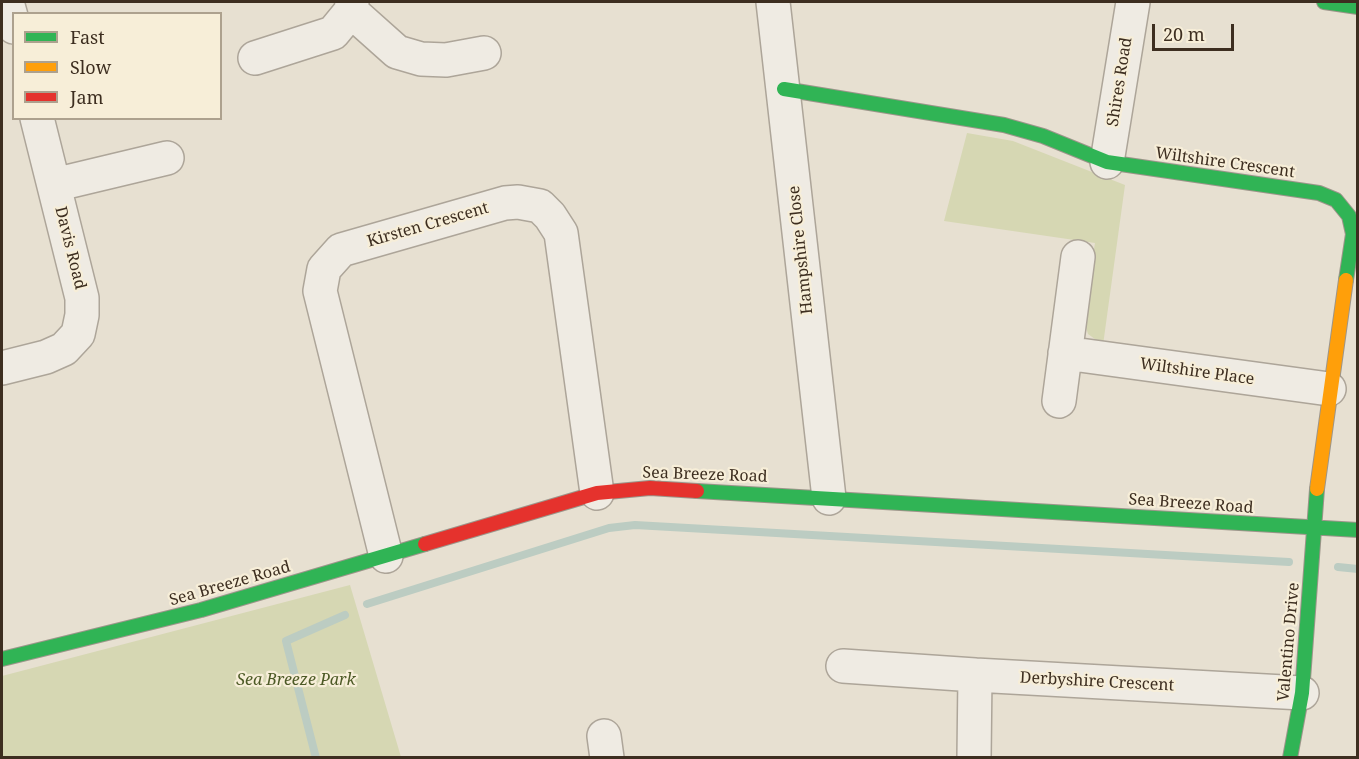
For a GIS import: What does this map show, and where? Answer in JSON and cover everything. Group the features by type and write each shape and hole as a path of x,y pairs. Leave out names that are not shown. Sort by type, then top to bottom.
{"street":[{"path":"7,2 12,20"},
{"name":"Hampshire Close","path":"773,2 829,498"},
{"name":"Shires Road","path":"1107,162 1133,2"},
{"path":"1324,2 1358,7"},
{"path":"255,58 333,33 351,6 397,52 421,59 446,60 484,53"},
{"name":"Wiltshire Crescent","path":"784,89 1004,125 1043,136 1107,162 1319,193 1336,200 1349,216 1353,234 1329,389 1318,478 1315,528"},
{"name":"Davis Road","path":"2,368 46,357 64,349 78,334 82,298 38,120"},
{"name":"Davis Road","path":"54,185 167,158"},
{"name":"Kirsten Crescent","path":"386,556 320,291 324,269 341,250 505,203 518,202 540,206 561,234 597,493"},
{"path":"1059,401 1078,257"},
{"name":"Wiltshire Place","path":"1065,353 1289,386 1329,389"},
{"name":"Sea Breeze Road","path":"2,659 201,610 597,493 650,488 1358,530"},
{"name":"Valentino Drive","path":"1290,758 1302,693 1315,528"},
{"name":"Derbyshire Crescent","path":"843,666 1302,693"},
{"path":"974,758 975,675"}],"green space":[{"path":"967,133 1013,141 1125,185 1103,345 1088,334 1083,318 1095,243 944,221"},
{"name":"Sea Breeze Park","path":"350,585 401,757 2,758 2,676"}],"waterway":[{"path":"367,604 609,528 635,525 1289,562"},
{"path":"1338,567 1358,569"},
{"path":"316,758 286,641 345,615"}],"traffic: fast":[{"path":"1324,2 1358,7"},
{"path":"784,89 1004,125 1043,136 1107,162 1319,193 1336,200 1349,216 1353,234 1346,280"},
{"path":"1290,758 1302,693 1317,489"},
{"path":"697,491 1358,530"},
{"path":"2,659 201,610 425,544"}],"traffic: slow":[{"path":"1317,489 1346,280"}],"traffic: jam":[{"path":"425,544 597,493 650,488 697,491"}]}
